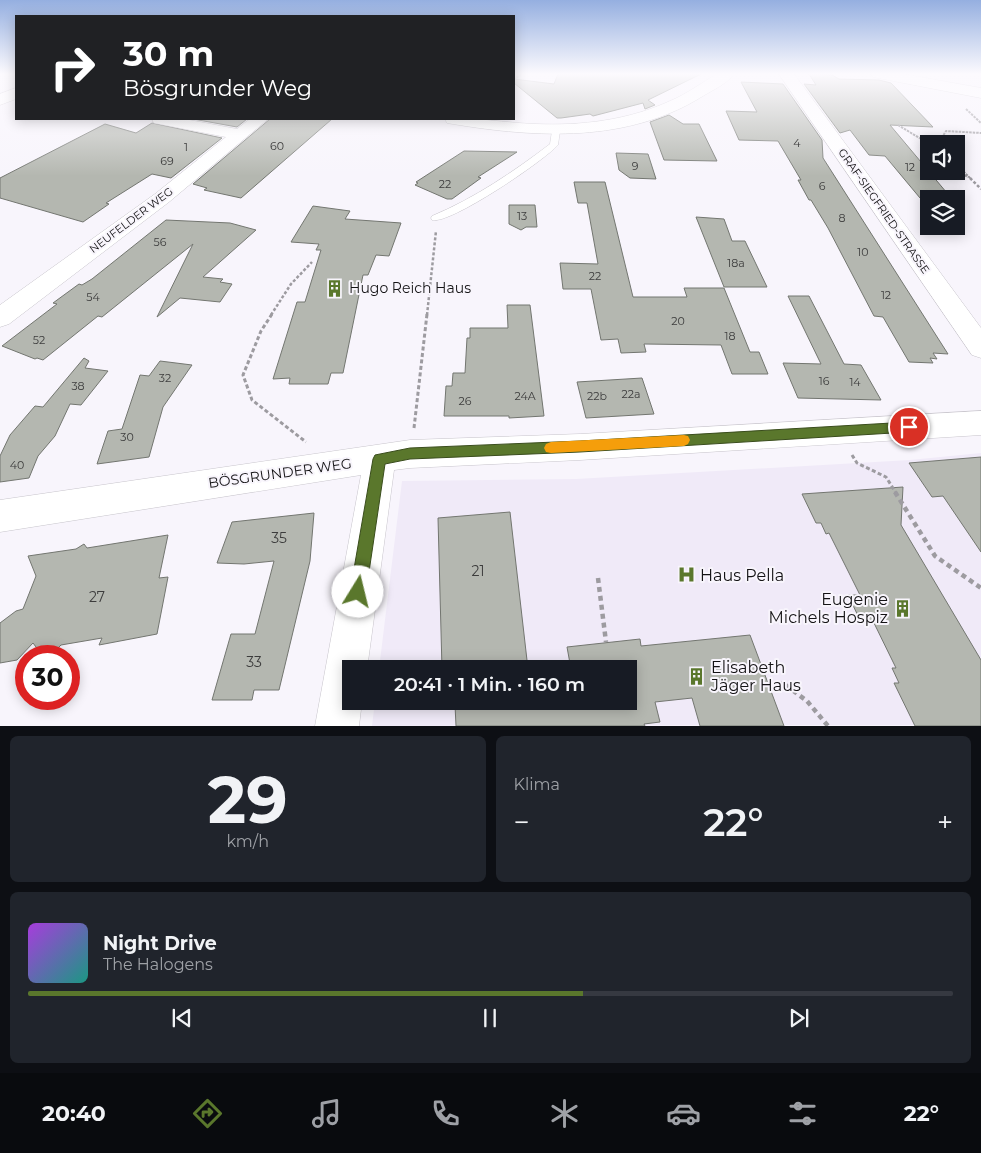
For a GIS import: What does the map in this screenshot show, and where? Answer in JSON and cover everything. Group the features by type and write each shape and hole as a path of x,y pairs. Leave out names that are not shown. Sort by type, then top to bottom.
{"street":[{"path":"460,120 523,129 556,131 630,122 668,108"},
{"name":"GRAF-SIEGFRIED-STRASSE","path":"810,108 981,348"},
{"path":"165,120 240,135"},
{"name":"NEUFELDER WEG","path":"0,318 162,198 259,120"},
{"name":"BÖSGRUNDER WEG","path":"0,516 395,456 981,423"},
{"path":"337,726 395,456"}],"lane":[{"path":"436,218 464,206 529,164 554,145 556,131"}],"path":[{"path":"965,108 981,123"},
{"path":"898,125 920,138"},
{"path":"944,135 946,131 981,133"},
{"path":"965,173 981,189"},
{"path":"965,175 969,177"},
{"path":"395,456 436,235 436,218"},
{"path":"312,262 290,284 261,331 243,375 252,400 336,464"},
{"path":"837,431 857,463 886,478 935,556 981,588"},
{"path":"598,578 606,642"},
{"path":"768,683 784,684 807,701 828,726"}],"shaded area":[{"name":"Haus Pella","path":"981,453 981,725 372,726 374,710 637,710 637,660 380,660 402,481 576,479 910,460"}],"building":[{"path":"545,108 624,108 593,116 590,114 557,118"},
{"path":"755,108 800,108 822,140 823,158 948,354 933,353 937,359 930,358 933,363 909,362 883,317 874,316 828,228 811,200 809,200 798,180 801,180 778,141 739,140 726,111 757,112"},
{"path":"822,108 915,108 933,127 890,125 920,161 920,180 936,180 944,190 920,190 920,198 885,156 869,155 850,130 840,133"},
{"path":"669,115 683,124 699,124 717,161 664,160 650,122"},
{"path":"198,120 246,120 237,127"},
{"path":"269,120 331,120 241,198 204,190 207,188 193,184"},
{"path":"152,123 222,138 171,178 152,174 106,203 109,204 83,222 0,198 0,178 105,124 136,133"},
{"path":"464,151 517,152 478,177 481,178 452,199 447,199 415,185 418,183 416,182"},
{"path":"616,153 648,154 656,179 630,178 619,170"},
{"path":"574,182 605,182 633,297 687,297 684,288 724,288 750,352 759,352 768,374 732,374 721,345 644,344 646,352 621,353 618,339 601,340 591,289 563,289 560,263 598,264 587,203 578,203"},
{"path":"509,205 535,205 537,227 526,227 521,230 509,224"},
{"name":"Hugo Reich Haus","path":"313,206 350,211 345,219 401,223 389,256 376,255 368,275 363,275 343,373 331,373 328,384 289,384 290,378 273,379 297,302 305,302 321,250 316,250 319,244 291,242"},
{"path":"696,217 724,219 732,241 745,241 767,287 724,287"},
{"path":"166,220 230,223 256,230 203,277 223,279 220,282 232,284 220,302 180,298 157,317 193,244 102,317 98,316 43,360 35,359 2,346 57,304 53,303 79,284 82,285 92,279"},
{"path":"788,296 809,296 844,364 861,365 881,400 798,398 783,363 821,364"},
{"path":"507,305 530,305 544,416 509,418 509,416 444,416 446,386 452,386 453,373 465,373 467,338 470,338 470,328 508,328"},
{"path":"84,358 89,361 85,368 108,371 81,405 70,404 55,436 38,456 29,478 0,482 0,456 10,435 35,406 43,407"},
{"path":"160,361 192,365 163,407 149,457 97,464 108,431 122,429 140,375 149,376"},
{"path":"642,378 654,414 586,418 577,382"},
{"path":"981,457 981,552 943,496 932,497 909,463"},
{"name":"Eugenie Michels Hospiz","path":"903,487 901,525 981,660 981,726 915,726 894,683 899,683 892,668 896,668 873,621 861,622 848,595 860,595 829,533 826,534 821,523 816,523 802,494"},
{"path":"510,512 527,660 442,660 438,518"},
{"path":"314,513 310,561 279,690 254,690 252,700 212,700 231,634 255,634 274,561 244,564 217,563 232,522"},
{"path":"168,535 159,578 168,577 157,634 99,645 102,638 61,645 34,645 33,643 31,645 15,645 15,660 0,663 0,623 16,611 23,609 36,576 28,556 76,549 84,544 87,548"},
{"name":"Elisabeth Jäger Haus","path":"750,635 784,726 700,726 692,698 655,702 660,722 644,724 645,726 456,726 455,710 637,710 637,660 569,660 567,647 640,639 641,646"}],"slow traffic":[{"path":"551,448 684,440"}],"place":[{"name":"Hugo Reich Haus","path":"335,288"},
{"name":"Haus Pella","path":"686,575"},
{"name":"Eugenie Michels Hospiz","path":"902,608"},
{"name":"Elisabeth Jäger Haus","path":"697,676"}],"route":[{"path":"358,592 380,459 410,454 580,447 909,427"}]}
